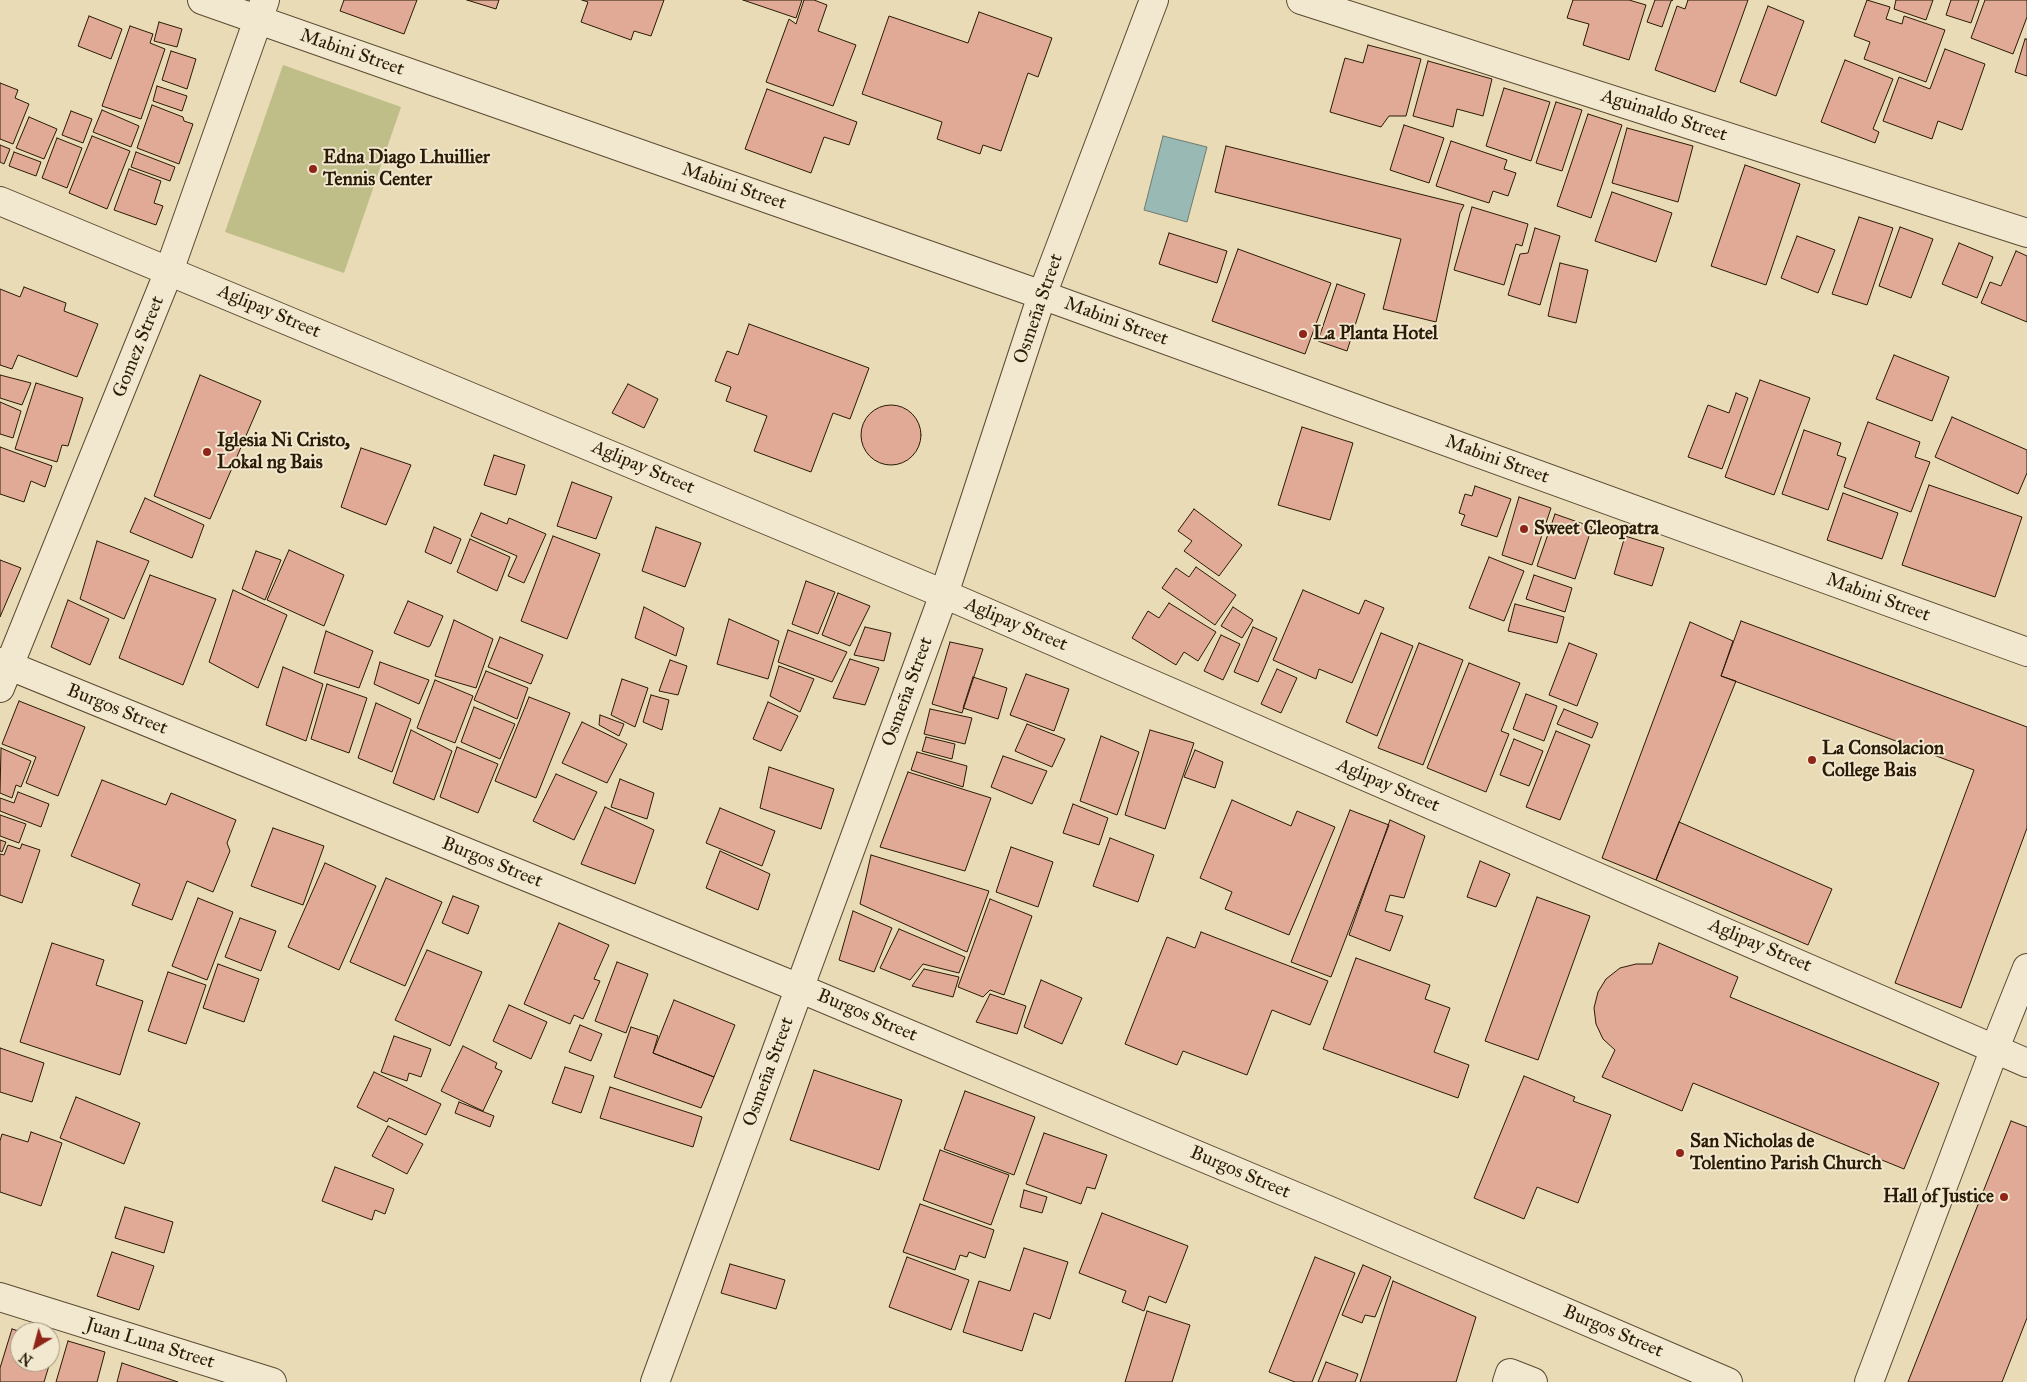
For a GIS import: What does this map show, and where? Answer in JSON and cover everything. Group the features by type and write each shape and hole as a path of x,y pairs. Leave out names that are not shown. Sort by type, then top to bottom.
{"street":[{"name":"Mabini Street","path":"202,0 261,10 2027,652"},
{"name":"Osmeña Street","path":"655,1382 944,594 1042,295 1154,0"},
{"name":"Aguinaldo Street","path":"1301,0 2027,233"},
{"name":"Gomez Street","path":"3,672 169,271 261,10"},
{"name":"Aglipay Street","path":"0,201 944,594 2027,1063"},
{"name":"Burgos Street","path":"3,672 799,988 1319,1206 1728,1382"},
{"path":"1869,1382 2027,968"},
{"name":"Juan Luna Street","path":"0,1297 272,1382"},
{"path":"1507,1382 1510,1373 1533,1382"}],"shaded area":[{"name":"Edna Diago Lhuillier Tennis Center","path":"283,65 401,107 344,273 225,232"}],"water":[{"path":"1163,136 1207,147 1187,222 1144,210"}],"building":[{"path":"344,0 417,0 404,34 340,11"},
{"path":"467,0 499,0 496,9"},
{"path":"582,0 664,0 651,36 634,31 631,40 581,22 588,2"},
{"path":"743,0 802,0 796,18"},
{"path":"804,0 814,0 827,5 818,31 856,45 833,106 766,82 789,19 796,24"},
{"path":"1573,0 1629,0 1646,5 1629,60 1583,45 1589,24 1567,18"},
{"path":"1655,0 1673,0 1662,27 1647,22"},
{"path":"1688,0 1748,0 1715,92 1655,70 1677,6 1685,9"},
{"path":"1867,0 1890,7 1886,19 1902,24 1904,16 1945,30 1926,82 1864,59 1870,42 1854,36"},
{"path":"1896,0 1933,0 1926,20 1894,9"},
{"path":"1951,0 1979,0 1971,23 1946,15"},
{"path":"1985,0 2027,0 2027,17 2013,54 1971,38"},
{"path":"1768,6 1804,21 1776,96 1740,82"},
{"path":"979,12 1052,38 1038,77 1028,73 1001,151 983,145 980,154 937,139 942,122 862,94 889,16 968,43"},
{"path":"89,16 122,29 111,59 78,46"},
{"path":"159,22 182,29 177,47 154,41"},
{"path":"130,26 153,34 150,43 165,49 141,119 102,106"},
{"path":"2025,39 2027,39 2027,76 2015,72"},
{"path":"1368,45 1421,59 1406,116 1389,116 1381,127 1330,112 1345,58 1363,63"},
{"path":"1945,49 1985,64 1962,130 1938,121 1932,139 1883,121 1899,77 1930,89"},
{"path":"171,51 196,59 187,89 162,80"},
{"path":"1845,60 1893,79 1873,129 1879,132 1875,143 1821,122"},
{"path":"1428,61 1492,79 1483,116 1457,109 1453,127 1413,116"},
{"path":"0,83 18,90 15,98 29,104 13,144 0,139"},
{"path":"157,86 187,96 182,111 153,101"},
{"path":"1504,88 1550,102 1531,161 1486,146"},
{"path":"767,89 857,122 849,145 824,137 811,173 745,149"},
{"path":"1556,102 1582,110 1562,171 1536,163"},
{"path":"152,105 183,117 184,121 193,124 179,164 137,148"},
{"path":"102,110 139,126 131,147 93,132"},
{"path":"71,111 92,119 83,143 62,135"},
{"path":"1588,114 1622,125 1591,218 1557,206"},
{"path":"29,117 57,129 44,159 16,148"},
{"path":"1404,125 1444,138 1429,183 1390,170"},
{"path":"1627,128 1693,146 1678,202 1612,183"},
{"path":"92,136 130,151 107,209 69,193"},
{"path":"57,138 82,148 67,188 42,178"},
{"path":"1451,141 1507,160 1504,169 1516,173 1508,196 1493,191 1489,203 1436,186"},
{"path":"0,145 10,149 4,164 0,162"},
{"path":"1226,146 1464,205 1460,213 1436,322 1383,309 1401,239 1215,192"},
{"path":"14,152 41,162 36,176 9,166"},
{"path":"136,152 175,167 170,181 131,167"},
{"path":"1745,165 1800,184 1766,285 1711,266"},
{"path":"129,169 161,181 154,203 163,206 156,225 114,210"},
{"path":"1612,192 1672,213 1656,262 1595,241"},
{"path":"1472,207 1528,224 1522,246 1516,244 1504,285 1454,270"},
{"path":"1859,217 1893,228 1867,305 1832,294"},
{"path":"1900,227 1933,239 1911,298 1879,286"},
{"path":"1535,228 1560,236 1540,305 1508,295 1520,254 1528,253"},
{"path":"1169,233 1227,251 1217,283 1159,264"},
{"path":"1797,236 1835,250 1818,293 1781,278"},
{"path":"1959,243 1993,257 1977,298 1942,284"},
{"path":"1238,249 1331,283 1305,354 1212,321"},
{"path":"2016,251 2027,256 2027,322 1981,303 1990,282 2001,286"},
{"path":"1560,263 1588,270 1576,323 1548,316"},
{"path":"1337,284 1365,294 1347,351 1318,341"},
{"path":"24,287 66,303 64,311 98,324 77,377 18,355 12,369 0,365 0,289 20,297"},
{"path":"749,324 869,368 850,419 833,413 811,472 754,451 767,416 726,401 731,387 715,381 727,351 738,355"},
{"path":"1894,355 1949,377 1932,421 1876,399"},
{"path":"0,375 31,383 22,405 0,398"},
{"path":"200,375 261,401 210,519 154,496"},
{"path":"1760,380 1810,398 1774,495 1725,477"},
{"path":"36,383 83,398 68,446 62,445 57,462 15,449"},
{"path":"628,384 658,399 644,428 612,413"},
{"path":"1736,393 1748,398 1722,469 1688,457 1708,405 1729,413"},
{"path":"0,402 21,411 13,438 0,434"},
{"path":"891,405 908,410 916,418 921,435 916,452 908,460 891,465 874,460 866,452 861,435 866,418 874,410"},
{"path":"1952,417 2027,450 2027,473 2018,494 1935,457"},
{"path":"1868,422 1920,442 1915,457 1930,462 1911,512 1844,487"},
{"path":"1302,427 1353,443 1330,520 1278,505"},
{"path":"1804,430 1841,443 1837,455 1846,458 1828,510 1782,494"},
{"path":"0,447 52,466 45,487 31,481 24,502 0,494"},
{"path":"361,448 411,465 386,525 341,507"},
{"path":"494,455 525,465 516,495 484,485"},
{"path":"572,482 612,497 596,539 557,526"},
{"path":"1929,485 2022,517 1995,597 1902,565"},
{"path":"1475,486 1511,499 1497,537 1461,525 1465,515 1459,513 1465,494 1472,496"},
{"path":"1843,493 1898,513 1882,559 1827,540"},
{"path":"1519,497 1551,508 1532,565 1502,555"},
{"path":"145,498 204,525 192,558 130,532"},
{"path":"1194,509 1242,545 1219,576 1184,551 1192,541 1178,531"},
{"path":"481,513 507,524 509,518 546,534 524,583 508,576 517,556 471,536"},
{"path":"1555,514 1592,527 1575,579 1537,566"},
{"path":"434,527 461,539 451,564 425,552"},
{"path":"656,527 701,543 685,587 642,571"},
{"path":"553,536 600,554 567,639 521,621"},
{"path":"1625,536 1664,548 1652,586 1614,574"},
{"path":"470,539 510,557 497,591 457,572"},
{"path":"97,541 149,561 124,619 80,599"},
{"path":"289,550 344,575 324,626 267,600"},
{"path":"256,551 281,560 265,600 242,589"},
{"path":"1489,557 1524,571 1504,621 1469,608"},
{"path":"0,560 21,568 0,617"},
{"path":"1196,567 1236,595 1215,625 1162,588 1176,568 1189,577"},
{"path":"150,575 216,599 183,685 119,658"},
{"path":"1534,575 1572,588 1565,612 1526,599"},
{"path":"806,581 835,592 818,634 792,624"},
{"path":"233,590 287,615 258,688 209,662"},
{"path":"1303,590 1359,614 1365,600 1384,608 1352,683 1319,669 1316,679 1273,660"},
{"path":"838,593 870,606 850,646 822,635"},
{"path":"68,600 109,619 90,665 51,647"},
{"path":"408,601 443,616 428,647 394,633"},
{"path":"1169,603 1216,632 1198,661 1184,652 1176,665 1132,638 1148,611 1159,618"},
{"path":"1515,604 1564,617 1557,643 1508,631"},
{"path":"644,607 684,628 676,656 635,638"},
{"path":"1233,607 1253,620 1242,638 1221,626"},
{"path":"729,619 779,641 768,679 717,664"},
{"path":"454,620 493,639 476,688 435,676"},
{"path":"1741,621 2027,727 2027,828 1961,1008 1895,983 1974,770 1721,676"},
{"path":"1690,622 1733,641 1721,676 1736,681 1656,880 1602,858"},
{"path":"865,627 891,633 884,661 854,655"},
{"path":"1253,627 1277,638 1258,682 1234,672"},
{"path":"788,630 847,652 832,682 778,662"},
{"path":"326,631 373,651 359,688 314,673"},
{"path":"1381,633 1413,646 1377,736 1346,722"},
{"path":"1221,635 1240,644 1223,680 1204,671"},
{"path":"500,637 543,655 531,684 488,667"},
{"path":"950,642 983,649 962,713 932,704"},
{"path":"1419,643 1463,660 1423,765 1378,748"},
{"path":"1569,643 1597,654 1577,706 1549,695"},
{"path":"850,659 879,668 865,705 833,698"},
{"path":"670,660 687,666 678,695 659,691"},
{"path":"380,662 429,680 419,704 374,684"},
{"path":"1469,663 1520,683 1501,731 1509,734 1486,792 1427,768"},
{"path":"779,666 814,679 800,712 770,696"},
{"path":"283,667 323,684 306,741 266,725"},
{"path":"1277,669 1297,678 1281,713 1261,704"},
{"path":"486,671 528,688 517,719 474,700"},
{"path":"1026,674 1069,689 1054,731 1010,715"},
{"path":"973,677 1007,688 998,719 963,708"},
{"path":"622,679 648,688 635,727 611,715"},
{"path":"435,680 473,696 455,743 417,728"},
{"path":"327,684 367,698 349,753 311,739"},
{"path":"1526,694 1557,706 1544,741 1513,729"},
{"path":"651,695 669,700 662,730 643,722"},
{"path":"529,697 570,713 536,798 495,781"},
{"path":"19,701 85,727 58,796 26,783 36,757 2,744"},
{"path":"768,702 798,716 781,751 753,739"},
{"path":"376,703 411,719 392,772 358,758"},
{"path":"474,707 515,724 500,759 461,742"},
{"path":"930,709 972,718 965,744 924,734"},
{"path":"1564,709 1598,723 1592,738 1557,724"},
{"path":"600,715 624,724 619,736 599,725"},
{"path":"582,722 627,744 607,783 562,763"},
{"path":"1027,724 1065,739 1052,767 1015,751"},
{"path":"411,730 452,751 434,800 393,783"},
{"path":"1150,730 1194,743 1165,829 1125,815"},
{"path":"1556,731 1590,745 1560,820 1526,807"},
{"path":"1101,736 1139,752 1117,815 1080,801"},
{"path":"926,737 955,744 952,759 922,751"},
{"path":"1514,739 1543,751 1529,786 1500,775"},
{"path":"457,747 498,764 478,813 440,797"},
{"path":"1,748 31,761 21,787 16,785 12,798 0,793"},
{"path":"1195,750 1223,762 1215,788 1184,777"},
{"path":"917,752 967,766 963,787 911,770"},
{"path":"1003,756 1047,771 1032,804 991,787"},
{"path":"769,767 834,789 821,829 760,808"},
{"path":"908,772 991,798 965,871 880,847"},
{"path":"556,774 597,792 574,840 533,821"},
{"path":"620,779 654,793 647,819 611,807"},
{"path":"102,780 166,805 171,793 236,820 227,843 230,851 213,892 187,881 172,920 132,905 140,884 71,856"},
{"path":"18,792 49,804 41,827 0,811 0,798 14,803"},
{"path":"1232,800 1291,826 1297,811 1335,827 1289,935 1225,909 1232,892 1200,878"},
{"path":"1073,804 1108,818 1099,845 1063,833"},
{"path":"605,807 654,830 635,884 581,864"},
{"path":"720,808 775,831 762,866 706,843"},
{"path":"1350,810 1389,825 1331,977 1291,962"},
{"path":"0,815 26,824 19,843 0,836"},
{"path":"1390,820 1425,836 1404,898 1390,895 1385,911 1403,916 1390,951 1349,935"},
{"path":"1679,822 1832,889 1808,945 1656,880"},
{"path":"273,828 324,846 303,905 251,886"},
{"path":"1110,838 1154,855 1138,902 1093,886"},
{"path":"0,840 6,842 2,852 0,851"},
{"path":"22,844 40,850 22,903 0,895 0,854 4,855 8,845 20,849"},
{"path":"1011,847 1053,862 1038,907 996,892"},
{"path":"720,851 770,874 758,910 706,888"},
{"path":"871,855 989,891 967,952 860,904"},
{"path":"1480,861 1510,874 1496,907 1467,897"},
{"path":"325,863 376,886 339,970 288,947"},
{"path":"386,878 442,902 405,986 350,962"},
{"path":"453,896 479,906 468,934 442,923"},
{"path":"1537,897 1590,916 1538,1060 1485,1041"},
{"path":"198,898 233,912 207,980 172,966"},
{"path":"990,899 1032,916 1004,995 990,990 983,997 958,987"},
{"path":"853,911 892,928 874,972 839,960"},
{"path":"240,918 276,931 261,971 225,957"},
{"path":"559,923 609,945 594,979 600,981 583,1019 574,1015 570,1024 524,1004"},
{"path":"899,929 965,957 959,973 923,964 910,980 880,968"},
{"path":"1201,932 1328,981 1310,1025 1272,1010 1247,1075 1183,1051 1177,1065 1125,1044 1167,937 1195,948"},
{"path":"52,943 104,960 96,985 143,1001 120,1075 20,1042"},
{"path":"1659,943 1738,977 1730,997 1939,1083 1904,1169 1693,1083 1682,1111 1602,1077 1615,1050 1603,1039 1596,1024 1594,1008 1598,992 1606,979 1620,968 1636,964 1652,964"},
{"path":"427,950 482,972 450,1046 395,1020"},
{"path":"1356,958 1430,985 1425,999 1450,1008 1434,1052 1469,1065 1458,1098 1323,1049"},
{"path":"617,962 648,974 626,1033 595,1021"},
{"path":"218,964 259,979 244,1022 203,1008"},
{"path":"924,969 959,977 953,997 912,986"},
{"path":"168,972 206,985 186,1044 148,1031"},
{"path":"1041,980 1082,998 1062,1044 1024,1027"},
{"path":"990,994 1026,1006 1017,1034 976,1022"},
{"path":"674,1000 735,1025 714,1077 653,1053"},
{"path":"509,1005 547,1022 531,1059 493,1041"},
{"path":"580,1025 602,1034 591,1061 569,1052"},
{"path":"631,1027 658,1036 653,1053 714,1077 701,1108 614,1077"},
{"path":"394,1036 431,1049 421,1077 409,1073 407,1081 381,1072"},
{"path":"463,1046 497,1063 495,1068 502,1071 483,1111 441,1091"},
{"path":"0,1048 44,1063 32,1102 0,1092"},
{"path":"565,1067 594,1076 581,1113 552,1103"},
{"path":"814,1070 902,1100 879,1170 790,1140"},
{"path":"374,1072 441,1104 426,1135 389,1118 387,1122 357,1107"},
{"path":"1524,1076 1575,1097 1573,1101 1611,1115 1578,1203 1537,1187 1524,1219 1474,1198"},
{"path":"610,1087 702,1117 693,1147 600,1118"},
{"path":"965,1091 1035,1117 1014,1175 944,1149"},
{"path":"76,1097 140,1123 124,1164 60,1138"},
{"path":"459,1102 494,1116 490,1127 455,1113"},
{"name":"Hall of Justice","path":"2011,1121 2027,1127 2027,1318 2002,1382 1908,1382"},
{"path":"388,1126 423,1144 407,1174 372,1156"},
{"path":"31,1132 62,1143 41,1206 0,1192 0,1141 2,1134 28,1142"},
{"path":"1044,1133 1107,1155 1095,1189 1087,1187 1081,1204 1026,1184"},
{"path":"940,1150 1009,1175 991,1225 923,1200"},
{"path":"335,1167 394,1189 385,1214 375,1210 372,1220 322,1201"},
{"path":"1024,1190 1047,1197 1042,1213 1020,1207"},
{"path":"920,1204 994,1230 985,1258 969,1252 967,1257 960,1255 955,1270 903,1252"},
{"path":"125,1207 173,1222 164,1253 115,1238"},
{"path":"1102,1213 1188,1246 1166,1303 1149,1296 1144,1311 1122,1302 1126,1291 1079,1273"},
{"path":"1024,1248 1068,1262 1050,1319 1034,1313 1022,1351 963,1332 979,1281 1010,1291"},
{"path":"112,1252 154,1266 139,1310 97,1296"},
{"path":"907,1257 969,1280 951,1330 889,1307"},
{"path":"1315,1257 1355,1273 1312,1382 1295,1382 1269,1372"},
{"path":"730,1264 785,1280 776,1309 721,1293"},
{"path":"1363,1265 1391,1277 1375,1317 1365,1315 1362,1323 1342,1315"},
{"path":"1393,1281 1476,1317 1456,1382 1360,1382"},
{"path":"1147,1311 1190,1325 1172,1382 1125,1382"},
{"path":"10,1336 10,1372 47,1372 44,1382 0,1382 0,1368"},
{"path":"68,1341 105,1352 97,1382 56,1382"},
{"path":"1326,1362 1358,1374 1355,1382 1318,1382"},
{"path":"122,1363 178,1382 117,1382"}],"place":[{"name":"Edna Diago Lhuillier Tennis Center","path":"313,169"},
{"name":"La Planta Hotel","path":"1303,334"},
{"name":"Iglesia Ni Cristo, Lokal ng Bais","path":"207,452"},
{"name":"Sweet Cleopatra","path":"1524,529"},
{"name":"La Consolacion College Bais","path":"1812,760"},
{"name":"San Nicholas de Tolentino Parish Church","path":"1680,1153"},
{"name":"Hall of Justice","path":"2004,1197"}]}
